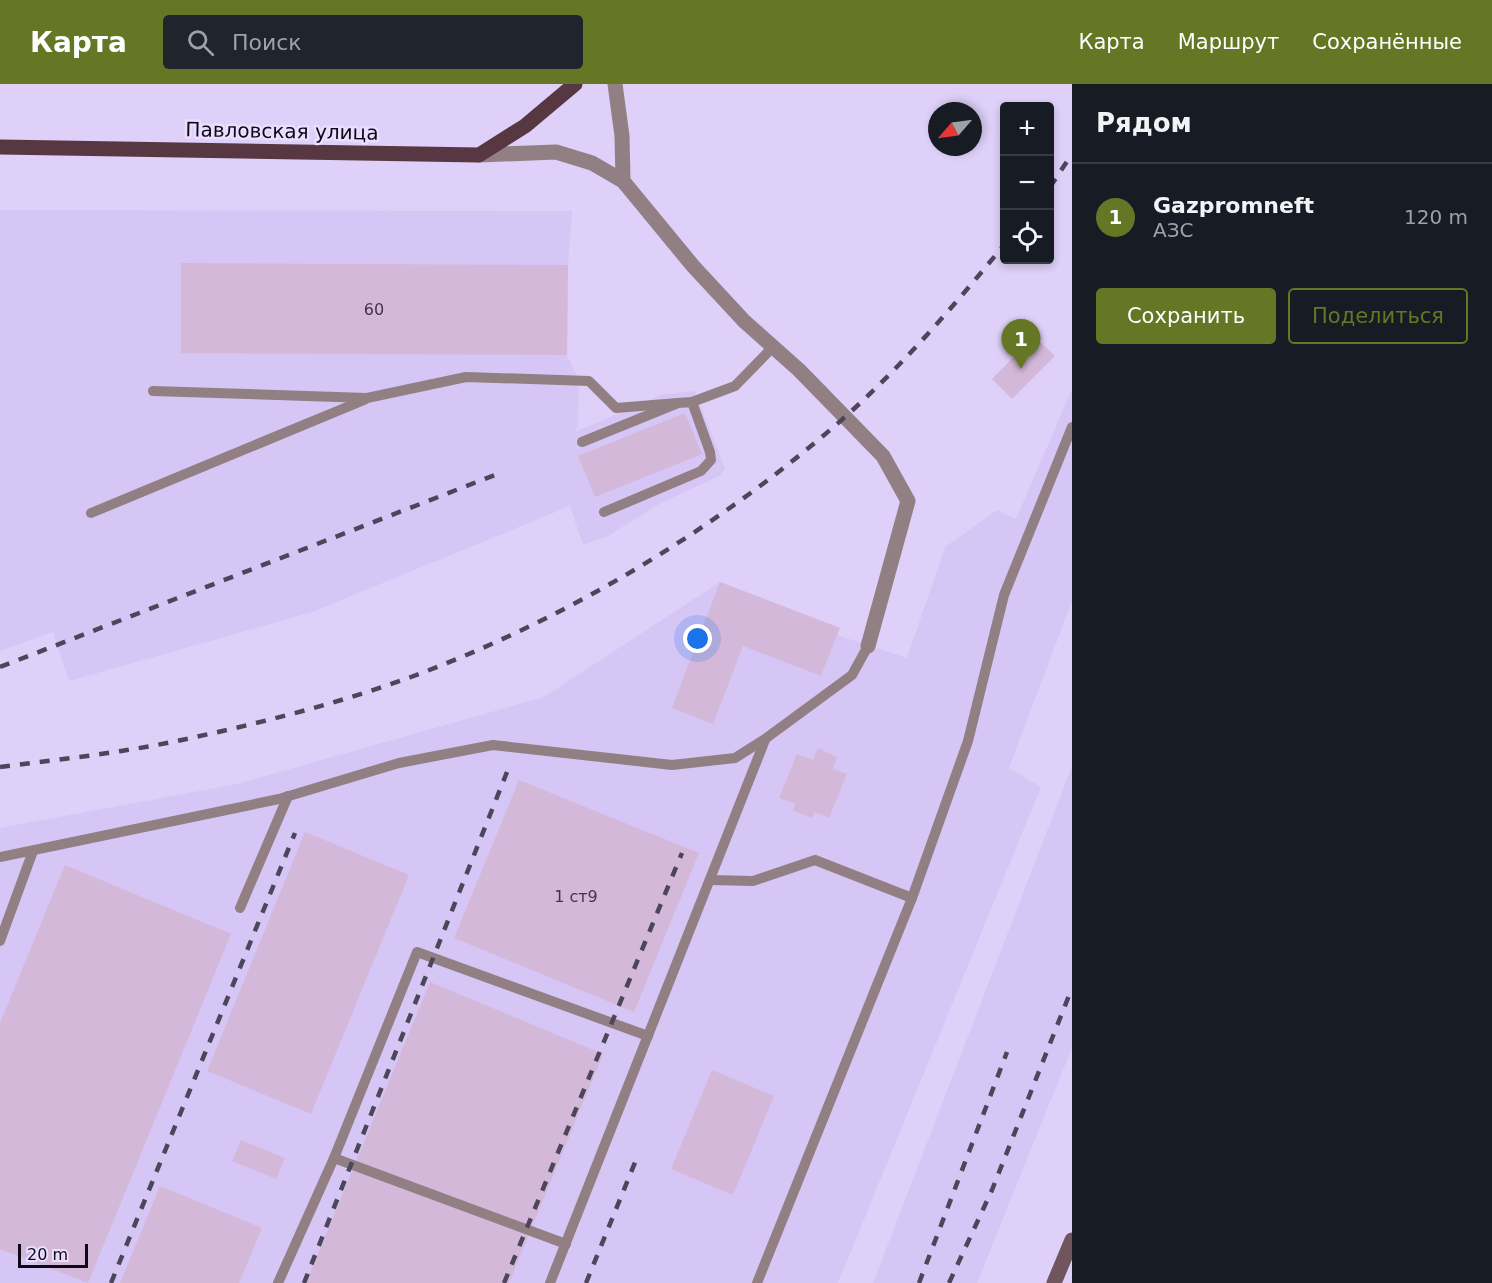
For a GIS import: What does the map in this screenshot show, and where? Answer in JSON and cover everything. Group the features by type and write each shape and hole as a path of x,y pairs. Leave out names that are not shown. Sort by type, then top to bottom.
{"main road":[{"path":"479,155 525,126 576,84"},
{"name":"Павловская улица","path":"0,147 479,155"},
{"path":"1054,1283 1072,1240"}],"street":[{"path":"615,84 622,136 622,181"},
{"path":"479,155 556,152 592,163 622,181 693,266 772,348 799,370 883,456 908,501 868,646"}],"lane":[{"path":"91,513 367,399 466,377 589,381 616,408 692,402 735,386 772,348"},
{"path":"153,391 367,399"},
{"path":"604,512 707,466 711,460 710,452 692,402"},
{"path":"582,442 678,403"},
{"path":"757,1283 912,898 968,741 1004,595 1072,427"},
{"path":"0,857 288,796 399,763 493,744 672,765 735,758 765,739 852,675 868,646"},
{"path":"550,1283 765,739"},
{"path":"240,908 288,796"},
{"path":"0,941 33,851"},
{"path":"710,880 753,881 815,860 912,898"},
{"path":"278,1283 334,1158 417,952 648,1036"},
{"path":"334,1158 566,1244"}],"shaded area":[{"path":"0,210 572,211 568,265 567,355 579,381 578,426 575,432 661,395 695,391 725,469 719,476 661,503 608,536 583,545 570,506 312,612 69,681 53,632 0,651"},
{"path":"1072,389 1072,601 1009,768 1041,787 838,1283 0,1283 0,828 237,784 544,697 720,582 840,628 837,635 907,658 945,547 997,510 1016,519"},
{"path":"1072,766 1072,1048 977,1283 873,1283"}],"building":[{"path":"181,263 568,265 567,355 181,353"},
{"path":"1034,336 1055,356 1012,399 992,379"},
{"path":"685,413 702,454 595,497 578,456"},
{"path":"720,582 840,628 821,676 743,646 713,724 672,708"},
{"path":"818,748 837,757 833,769 847,774 829,818 815,812 812,818 793,810 795,804 779,798 797,754 813,760"},
{"path":"519,780 699,853 634,1012 454,938"},
{"path":"305,832 409,875 311,1114 207,1071"},
{"path":"65,865 231,934 88,1283 0,1249 0,1023"},
{"path":"430,982 603,1054 509,1283 306,1283"},
{"path":"712,1070 774,1096 733,1195 671,1169"},
{"path":"241,1140 285,1158 276,1179 232,1161"},
{"path":"160,1186 262,1228 239,1283 120,1283"}],"railway":[{"path":"1054,181 1072,154"},
{"path":"0,767 167,743 329,704 411,677 466,655 574,603 678,543 777,473 823,436 872,392 918,345 1000,250"},
{"path":"0,667 500,473"},
{"path":"304,1283 507,772"},
{"path":"111,1283 295,833"},
{"path":"504,1283 682,853"},
{"path":"949,1283 992,1190 1072,988"},
{"path":"919,1283 1007,1052"},
{"path":"586,1283 638,1155"}],"place":[{"name":"Gazpromneft","path":"1021,369"}]}
